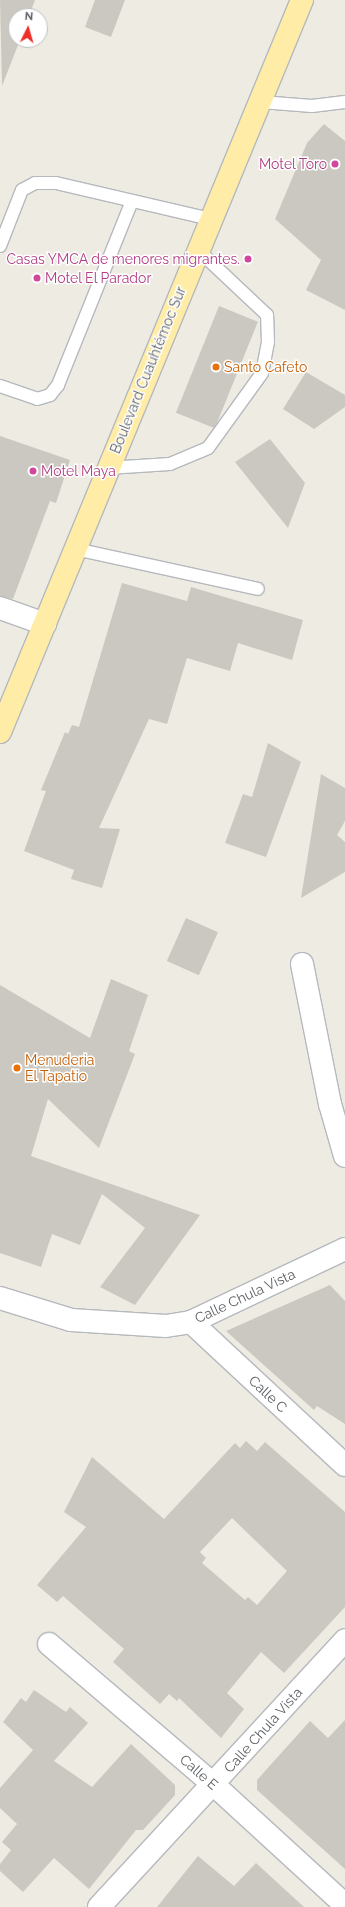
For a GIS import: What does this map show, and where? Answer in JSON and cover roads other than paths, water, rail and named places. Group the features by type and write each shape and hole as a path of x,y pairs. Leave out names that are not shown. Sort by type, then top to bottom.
{"main road":[{"name":"Boulevard Cuauhtémoc Sur","path":"0,732 198,250 304,4"}],"street":[{"path":"0,608 45,624"},
{"path":"302,964 330,1104 345,1156"},
{"name":"Calle Chula Vista","path":"0,1298 71,1320 166,1326 192,1322 345,1249"},
{"name":"Calle C","path":"192,1322 345,1465"},
{"name":"Calle Chula Vista","path":"99,1907 345,1640"},
{"name":"Calle E","path":"49,1644 213,1784 345,1905"}],"lane":[{"path":"261,102 312,106 345,102"},
{"path":"0,246 22,190 35,183 56,183 211,219"},
{"path":"0,386 38,399 50,395 58,385 132,201"},
{"path":"108,468 170,464 208,448 262,373 268,342 267,315 198,250"},
{"path":"75,549 258,590"}],"place":[{"name":"Motel Toro","path":"335,164"},
{"name":"Casas YMCA de menores migrantes.","path":"248,259"},
{"name":"Motel El Parador","path":"37,278"},
{"name":"Santo Cafeto","path":"216,367"},
{"name":"Motel Maya","path":"33,471"},
{"name":"Menuderia El Tapatio","path":"17,1068"}]}
